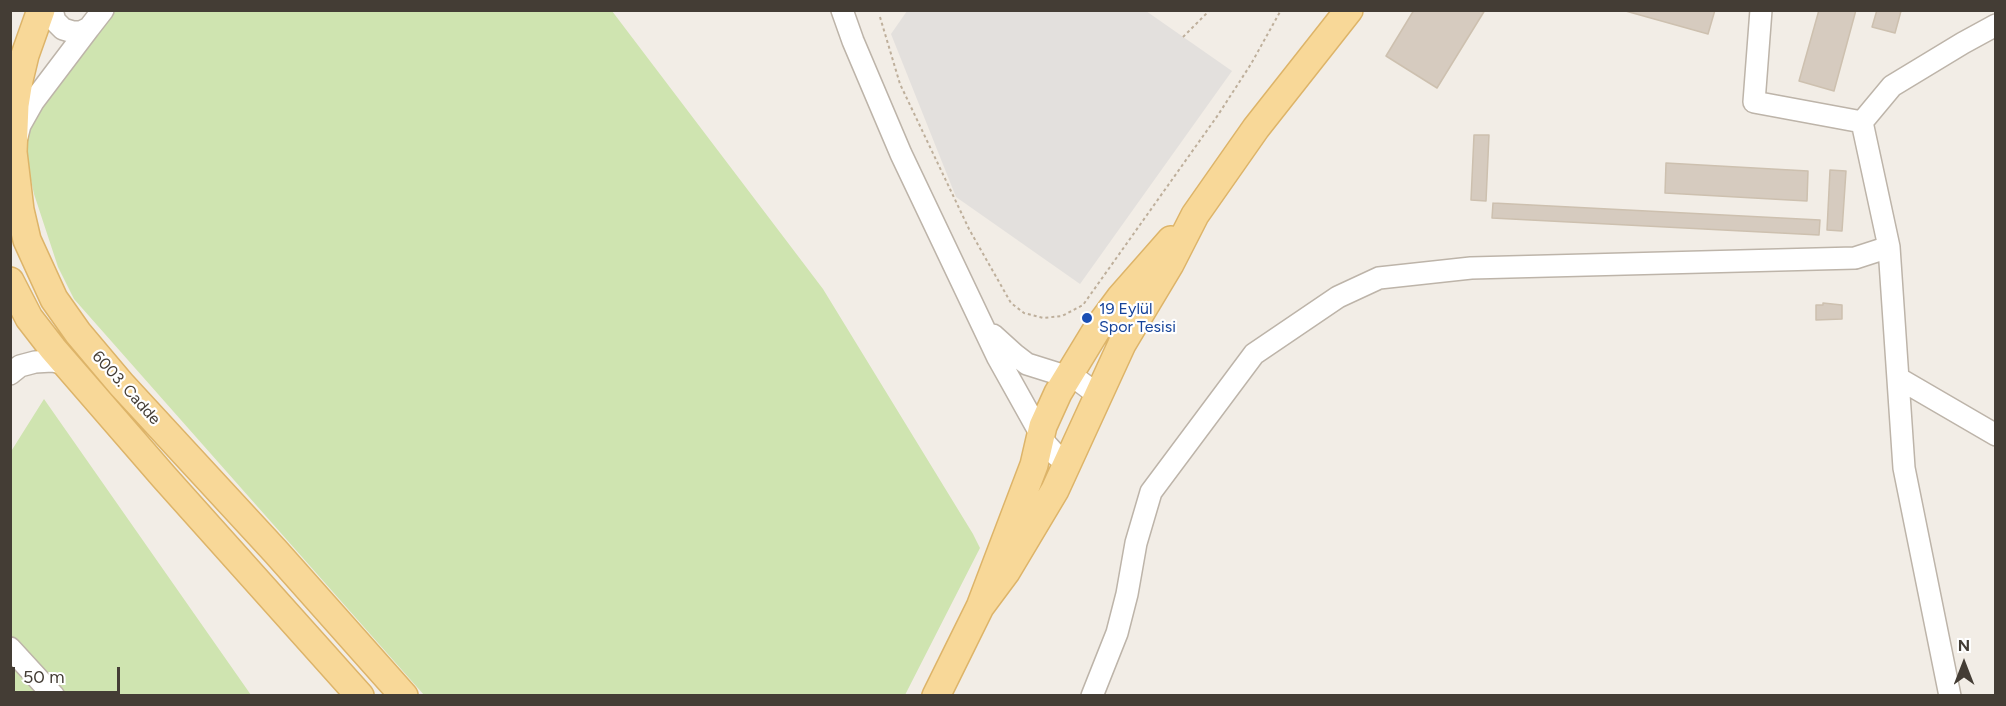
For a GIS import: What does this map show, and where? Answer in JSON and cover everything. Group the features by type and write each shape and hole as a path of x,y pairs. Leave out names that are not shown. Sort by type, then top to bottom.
{"main road":[{"name":"6003. Cadde","path":"41,10 19,80 15,105 13,152 20,210 27,240 54,299 78,333 121,384 276,552 404,696"},
{"path":"980,607 1029,536 1070,462 1122,344 1170,264 1196,215 1256,128 1349,10"},
{"path":"936,696 980,607 1034,465 1040,435 1068,376 1097,329 1120,298 1159,252 1196,215"},
{"name":"6003. Cadde","path":"10,281 29,318 67,364 164,477 360,696"}],"street":[{"path":"52,10 56,21 63,29 72,33 89,28"},
{"path":"13,152 20,125 33,102 103,10"},
{"path":"842,10 900,154 999,358 1040,435 1056,455 1070,462"},
{"path":"1761,10 1754,102 1863,122"},
{"path":"1863,122 1892,86 1995,25"},
{"path":"1863,122 1889,247 1904,468 1950,696"},
{"path":"1092,696 1117,633 1128,594 1136,543 1151,492 1254,354 1338,297 1379,279 1471,268 1855,258 1889,247"},
{"path":"984,326 1027,364 1068,376 1087,386 1099,399"},
{"path":"10,374 20,366 35,362 52,361 67,364"},
{"path":"1898,378 1995,435"},
{"path":"10,648 54,696"}],"path":[{"path":"1183,37 1210,10"},
{"path":"880,17 900,84 969,229 1011,303 1024,313 1043,318 1062,316 1083,305 1218,115 1251,64 1281,10"}],"green space":[{"path":"114,11 612,11 823,289 980,548 905,695 424,695 74,299 58,267 34,194 28,166 27,135 40,110"},
{"path":"44,399 251,695 11,695 10,453"}],"shaded area":[{"path":"907,11 1146,11 1232,71 1080,284 956,197 891,34"}],"building":[{"path":"1414,10 1485,10 1437,88 1386,56"},
{"path":"1622,10 1715,10 1708,34"},
{"path":"1819,10 1856,10 1834,91 1799,81"},
{"path":"1877,10 1901,11 1895,33 1872,27"},
{"path":"1474,135 1489,135 1486,201 1471,200"},
{"path":"1666,163 1808,171 1807,201 1665,193"},
{"path":"1830,170 1846,171 1842,231 1827,230"},
{"path":"1493,203 1820,220 1819,235 1492,218"},
{"path":"1823,303 1842,305 1842,319 1816,320 1816,305 1823,305"}],"place":[{"name":"19 Eylül Spor Tesisi","path":"1087,318"}]}
